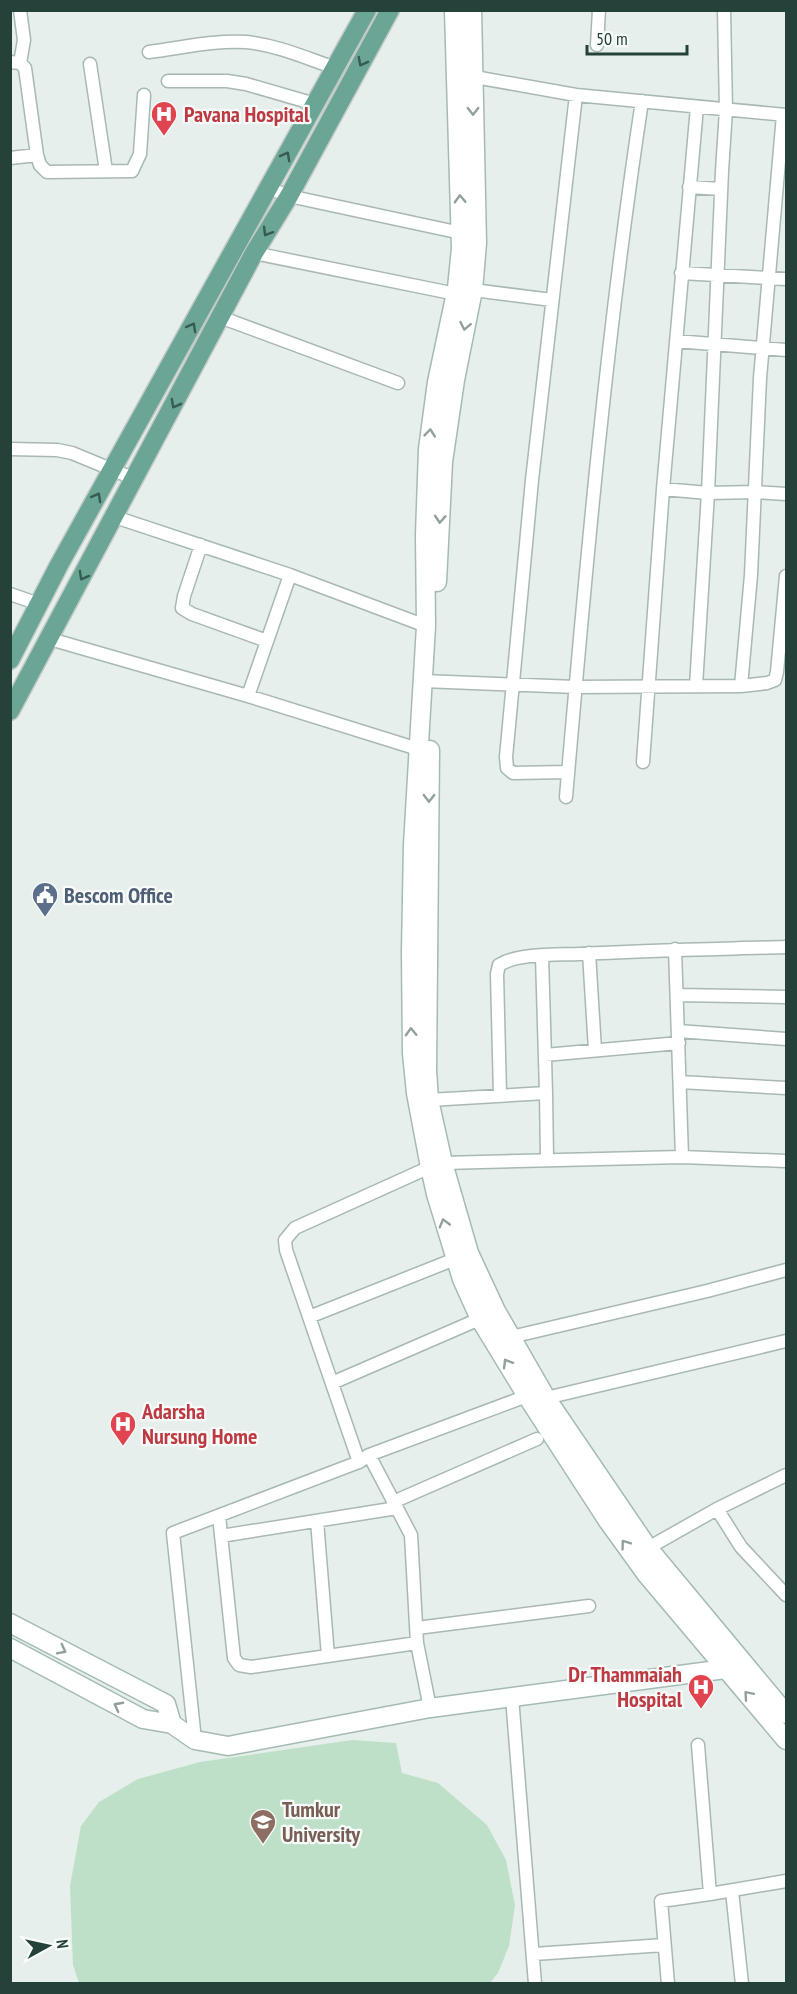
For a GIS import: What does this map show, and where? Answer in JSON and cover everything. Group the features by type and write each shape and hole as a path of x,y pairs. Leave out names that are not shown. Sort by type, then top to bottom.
{"main road":[{"path":"10,660 367,10"},
{"path":"10,711 254,254 289,196 390,10"},
{"path":"454,10 464,76 477,243 437,382 428,449 424,535 429,820 427,1070 437,1165 455,1260 488,1315 527,1396 608,1521 647,1575 786,1740"},
{"path":"472,10 464,76 461,233 464,292 443,462 428,682 418,749 412,845 411,1014 416,1093 437,1165 469,1253 488,1315 511,1337 546,1398 648,1548 786,1714"},
{"path":"10,1623 166,1704 172,1724"},
{"path":"10,1648 143,1719 172,1724 195,1740 228,1746 430,1708 746,1665"}],"street":[{"path":"20,10 24,40 15,63 25,68 37,155 40,165 48,172 132,171 140,154 144,95"},
{"path":"597,45 599,10"},
{"path":"696,686 708,494 726,110 724,10"},
{"path":"149,52 217,43 245,42 271,46 335,68"},
{"path":"90,64 106,171"},
{"path":"464,76 576,95 784,115 763,348 751,575 741,686"},
{"path":"168,81 227,81 246,84 315,104"},
{"path":"568,772 513,773 507,768 506,757 511,685 576,95"},
{"path":"566,797 612,328 642,101"},
{"path":"643,762 663,489 697,107"},
{"path":"10,158 37,155"},
{"path":"689,187 721,189"},
{"path":"268,188 289,196 461,233"},
{"path":"254,254 464,292 552,300"},
{"path":"681,273 786,279"},
{"path":"220,317 398,383"},
{"path":"676,341 786,350"},
{"path":"10,449 57,450 72,453 135,479"},
{"path":"663,489 708,494 755,492 786,494"},
{"path":"115,517 291,575 426,626"},
{"path":"201,545 183,596 182,608 192,614 267,641"},
{"path":"248,696 291,575"},
{"path":"428,682 575,687 741,686 767,683 775,680 777,672 786,576"},
{"path":"10,594 39,604"},
{"path":"50,639 248,696 418,749"},
{"path":"500,1095 497,974 499,965 507,960 590,953 786,947"},
{"path":"675,950 682,1156"},
{"path":"590,953 595,1050"},
{"path":"542,956 547,1160"},
{"path":"677,995 786,997"},
{"path":"545,1054 595,1050 678,1037 786,1039"},
{"path":"680,1082 786,1088"},
{"path":"429,1100 546,1093"},
{"path":"430,1708 417,1643 411,1535 395,1505 364,1459 332,1383 286,1250 285,1240 295,1228 437,1165 682,1156 786,1161"},
{"path":"309,1317 455,1260"},
{"path":"511,1337 786,1270"},
{"path":"332,1383 488,1315"},
{"path":"546,1398 786,1341"},
{"path":"195,1740 173,1533 527,1396"},
{"path":"221,1536 317,1521 395,1505 537,1440"},
{"path":"648,1548 717,1509 786,1475"},
{"path":"717,1509 741,1547 786,1595"},
{"path":"219,1516 234,1658 239,1665 251,1667 417,1643"},
{"path":"317,1521 328,1656"},
{"path":"417,1628 589,1606"},
{"path":"512,1697 535,1983"},
{"path":"698,1745 710,1894"},
{"path":"668,1983 661,1901 786,1881"},
{"path":"732,1891 742,1983"},
{"path":"534,1954 664,1945"}],"green space":[{"name":"Tumkur University","path":"352,1740 396,1743 402,1773 438,1783 487,1825 506,1860 515,1905 509,1946 498,1973 490,1983 79,1983 73,1965 70,1886 81,1826 99,1802 138,1779 200,1762"}],"place":[{"name":"Pavana Hospital","path":"164,137"},
{"name":"Bescom Office","path":"45,918"},
{"name":"Adarsha Nursung Home","path":"123,1447"},
{"name":"Dr Thammaiah Hospital","path":"701,1710"},
{"name":"Tumkur University","path":"263,1845"}]}
